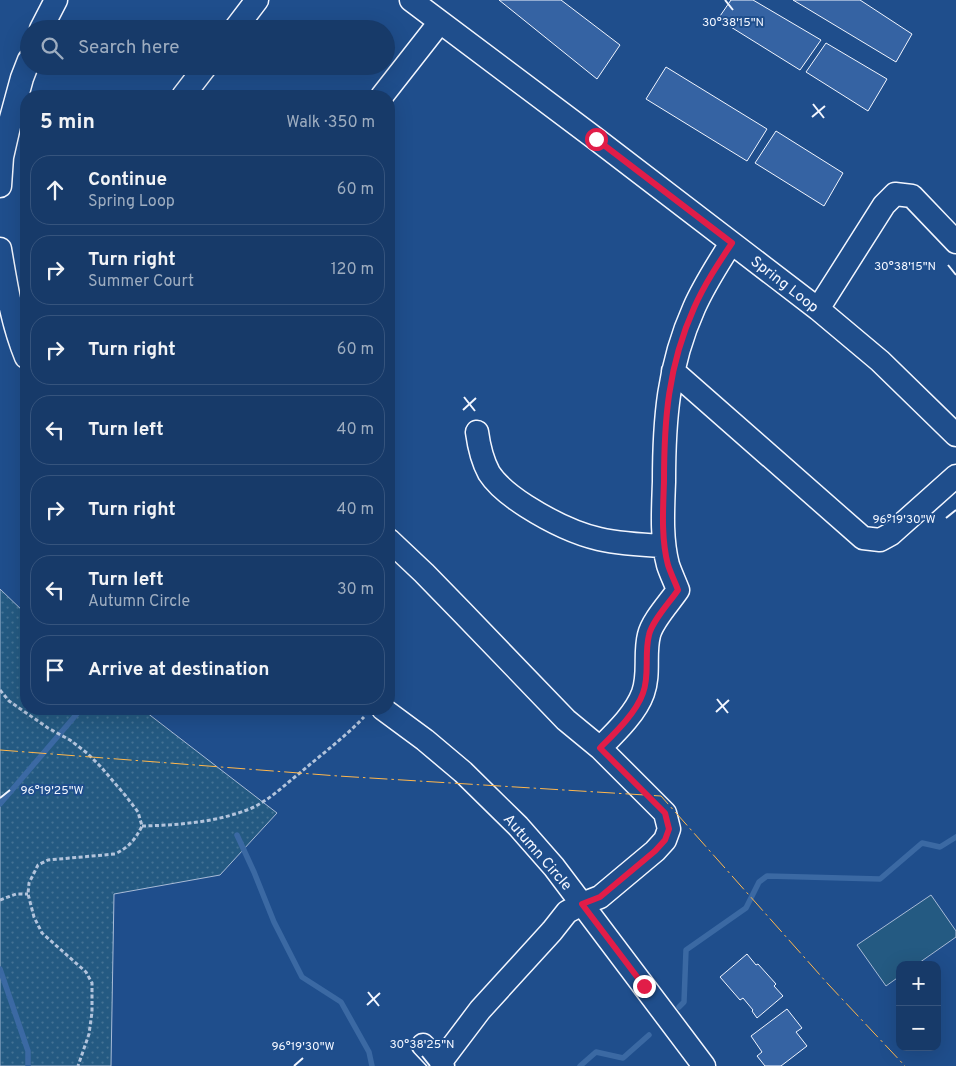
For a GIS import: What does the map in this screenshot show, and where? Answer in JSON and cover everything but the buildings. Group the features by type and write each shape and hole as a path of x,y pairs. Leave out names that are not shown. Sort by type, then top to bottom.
{"street":[{"path":"46,20 56,0"},
{"path":"242,20 257,0"},
{"name":"Spring Loop","path":"411,0 818,310 880,361 956,436"},
{"path":"387,90 440,22"},
{"path":"0,186 1,157 23,75"},
{"path":"188,90 199,75"},
{"path":"818,310 884,205 895,194 912,196 956,242"},
{"path":"600,748 633,711 642,696 647,683 647,650 652,627 678,590 668,566 664,546 666,413 673,371 681,342 694,308 707,282 732,243"},
{"path":"0,249 4,293 20,340"},
{"path":"673,371 863,538 880,540 891,534 956,476"},
{"path":"477,432 480,453 497,484 516,499 548,519 597,539 628,544 664,546"},
{"path":"395,546 566,720 600,748 665,813 669,829 665,840 655,851 600,897 567,912 552,932 480,1010 442,1065 423,1045"},
{"name":"Autumn Circle","path":"380,715 425,740 463,772 518,826 554,867 704,1066"}],"path":[{"path":"0,690 9,701 20,709"},
{"path":"29,715 87,753 126,795 138,812 142,826 136,839 125,849 115,854 48,860 38,865 29,883 28,894 34,917 42,933 86,972 92,983 90,1034 78,1066"},
{"path":"142,826 179,825 244,811 262,803 371,715"},
{"path":"0,900 16,894 28,894"}],"shaded area":[{"path":"0,589 20,608 20,715 150,715 277,813 220,875 114,894 111,1066 0,1066"},
{"path":"931,895 956,931 956,937 922,961 896,961 896,979 886,986 857,945"}],"waterway":[{"path":"0,804 76,715"},
{"path":"237,835 274,922 302,977 341,1002 369,1052 372,1066"},
{"path":"679,1007 684,1002 686,950 746,908 759,882 767,876 880,879 922,843 940,847 956,837"},
{"path":"0,969 28,1051 28,1066"},
{"path":"580,1066 596,1052 623,1058 649,1035"}],"power":[{"path":"0,750 338,776 661,796 828,984 905,1066"}],"route":[{"path":"596,139 732,243 707,282 694,308 681,342 673,371 666,413 663,504 664,546 668,566 678,590 652,627 647,650 647,683 642,696 633,711 600,748 665,813 669,829 665,840 655,851 600,897 582,904 644,986"}]}
